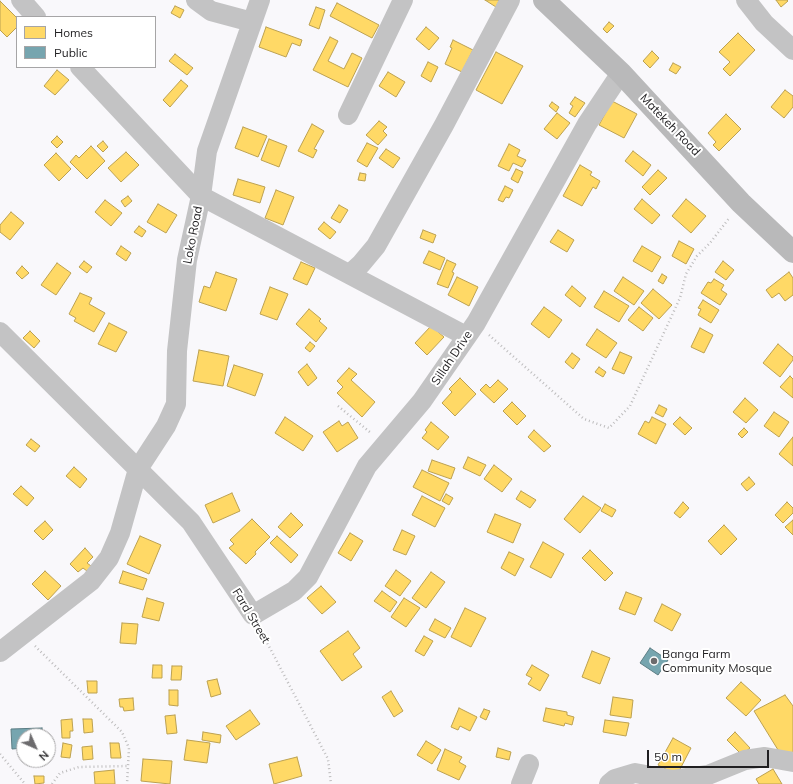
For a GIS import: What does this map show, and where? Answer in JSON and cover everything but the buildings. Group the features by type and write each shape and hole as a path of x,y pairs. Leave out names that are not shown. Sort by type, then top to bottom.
{"street":[{"path":"21,0 35,16"},
{"path":"196,0 211,12 252,22"},
{"name":"Loko Road","path":"0,652 91,581 109,558 120,533 138,469 166,426 176,404 177,351 187,260 201,196 208,151 260,0"},
{"path":"348,115 403,0"},
{"path":"350,274 361,264 376,246 444,125 510,0"},
{"name":"Matekeh Road","path":"544,0 621,74 741,202 793,252"},
{"path":"746,0 764,23 793,50"},
{"path":"81,68 201,196 350,274 471,329"},
{"name":"Sillah Drive","path":"253,615 294,592 308,577 367,466 422,401 471,329 587,124 621,74"},
{"name":"Fard Street","path":"0,332 191,522 253,615"},
{"path":"609,784 615,779 635,773 673,780 708,775 745,760 765,757 793,762"},
{"path":"521,784 529,764"}],"path":[{"path":"471,329 584,420 609,428 630,406 680,298 686,274 697,256 710,243 741,202"},
{"path":"338,406 386,444"},
{"name":"Fard Street","path":"253,615 328,759 331,784"},
{"path":"24,634 122,732 129,748 127,784"},
{"path":"0,754 25,784"},
{"path":"52,784 60,773 79,767 128,766"}],"place":[{"name":"Banga Farm Community Mosque","path":"654,661"}]}
